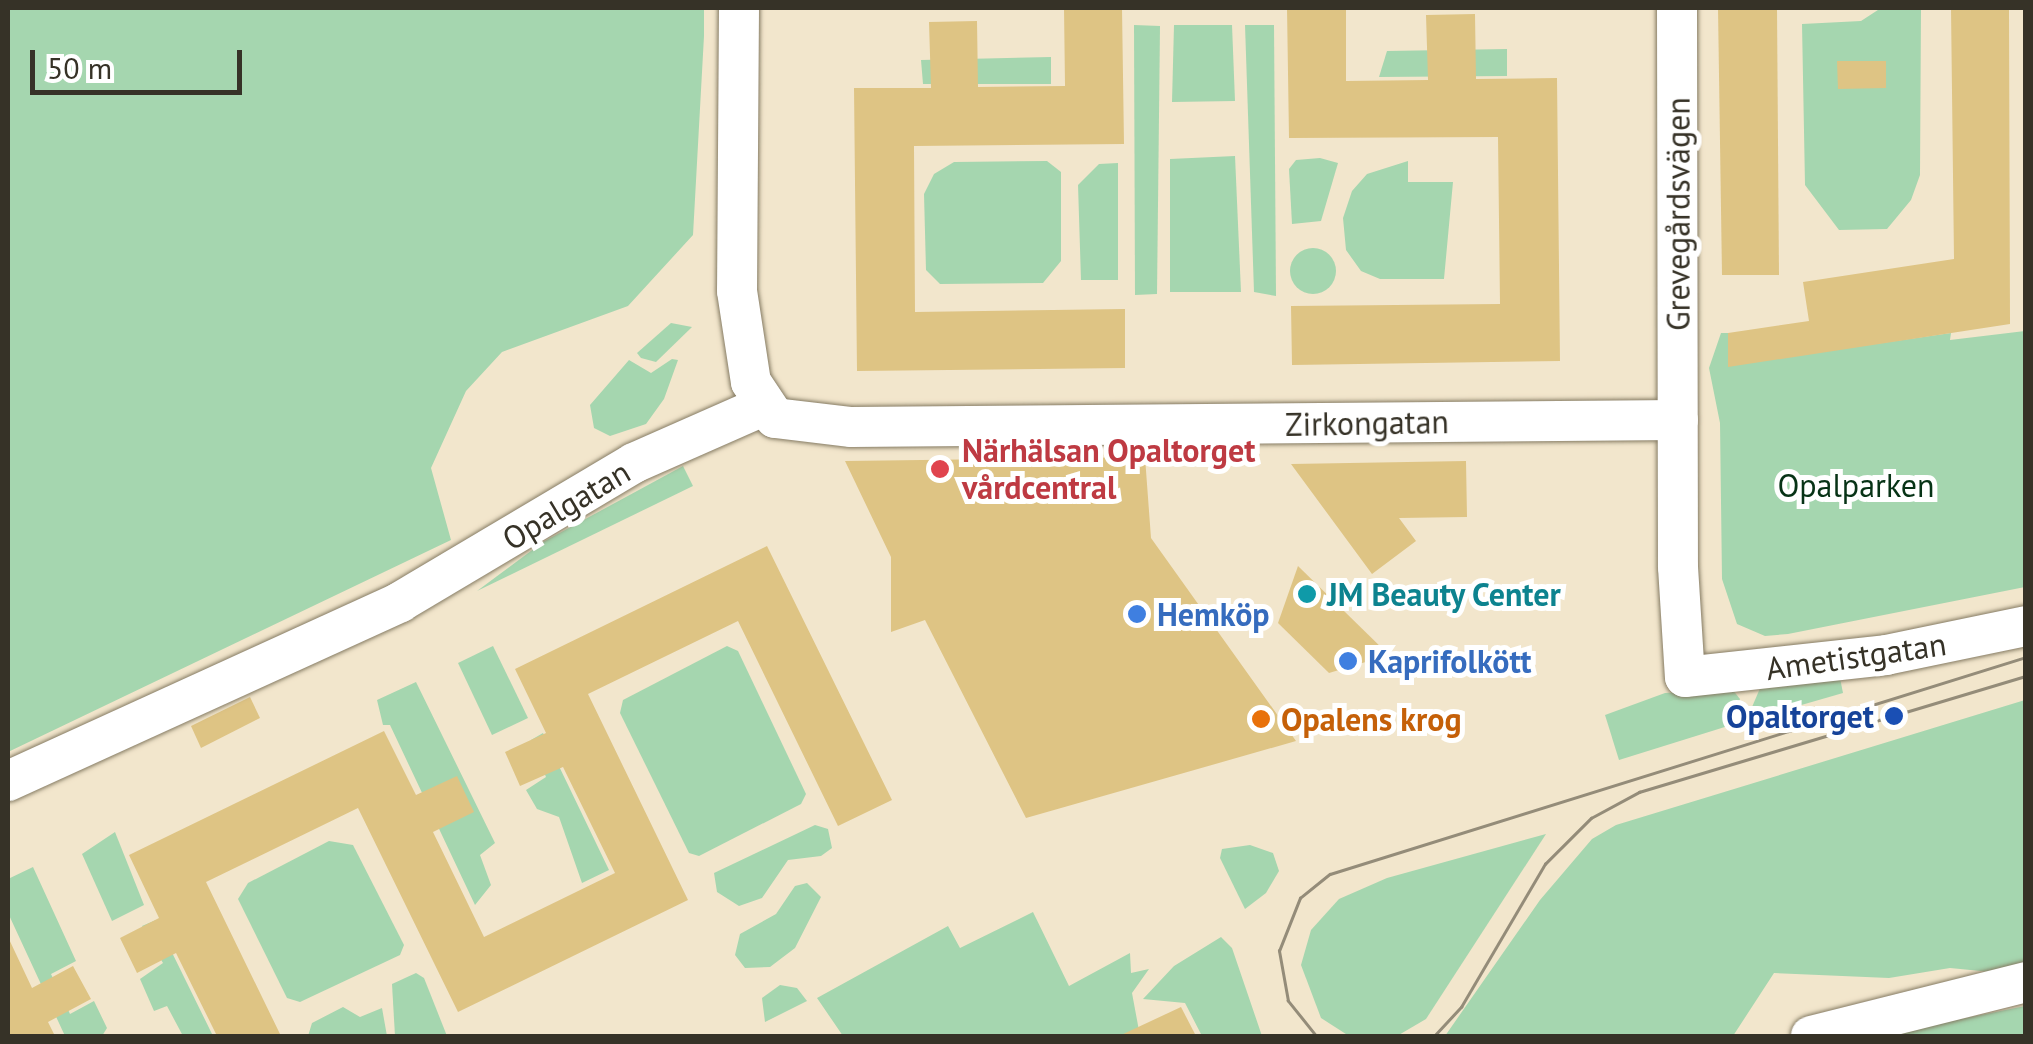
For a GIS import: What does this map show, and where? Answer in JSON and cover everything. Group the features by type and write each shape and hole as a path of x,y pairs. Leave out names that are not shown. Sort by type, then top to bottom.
{"street":[{"path":"740,8 737,292 741,343 763,406"},
{"name":"Grevegårdsvägen","path":"1677,8 1678,420"},
{"name":"Zirkongatan","path":"763,406 775,418 800,425 1678,420"},
{"name":"Opalgatan","path":"8,782 400,602 634,463 763,406"},
{"name":"Ametistgatan","path":"1678,420 1685,676 1886,655 2026,626"},
{"path":"1811,1036 2026,982"}],"green space":[{"path":"8,8 704,8 704,36 693,235 628,306 502,352 466,391 431,468 451,540 8,752"},
{"path":"1881,8 1921,8 1920,175 1911,200 1887,229 1839,230 1805,185 1802,24 1861,21"},
{"path":"1134,25 1160,26 1157,294 1135,295"},
{"path":"1174,25 1232,25 1235,101 1172,102"},
{"path":"1245,25 1274,25 1276,296 1254,292"},
{"path":"1507,49 1507,76 1379,77 1387,51"},
{"path":"1051,57 1051,84 923,84 921,60"},
{"path":"1235,156 1241,292 1170,292 1170,159"},
{"path":"1320,158 1338,163 1321,221 1292,224 1289,169 1296,160"},
{"path":"1047,161 1061,172 1061,261 1043,283 940,284 926,270 924,194 934,174 954,162"},
{"path":"1408,161 1408,182 1453,182 1444,279 1380,279 1361,271 1346,250 1343,218 1352,191 1367,174"},
{"path":"1118,163 1118,280 1081,280 1078,185 1099,164"},
{"path":"1313,248 1330,254 1336,271 1330,288 1313,294 1296,288 1290,271 1296,254"},
{"path":"671,323 692,327 656,362 641,358 637,353"},
{"name":"Opalparken","path":"2025,331 2025,587 1788,634 1765,636 1737,624 1722,579 1720,423 1709,368 1721,333 1728,333 1728,365 1951,333 1950,340"},
{"path":"672,359 678,360 664,399 646,424 610,436 594,428 590,405 629,360 651,373"},
{"path":"683,466 693,486 477,591 543,542"},
{"path":"493,646 528,718 492,735 458,663"},
{"path":"727,646 738,651 806,794 801,804 699,856 689,853 620,713 623,700"},
{"path":"1840,678 1843,693 1746,721 1761,686"},
{"path":"416,682 495,843 480,855 491,885 475,905 390,725 383,725 377,700"},
{"path":"1732,689 1740,699 1728,726 1619,760 1605,715 1665,693"},
{"path":"2025,700 2025,963 1991,972 1950,968 1889,978 1774,973 1733,1036 1445,1036 1540,900 1592,839 1616,825"},
{"path":"543,733 609,870 582,883 559,817 537,809 526,790 546,777 531,740"},
{"path":"815,825 828,829 832,848 821,856 788,860 762,898 739,906 717,892 714,873"},
{"path":"115,832 144,905 112,921 82,854"},
{"path":"1546,834 1426,1019 1397,1036 1349,1036 1321,1018 1301,965 1311,930 1339,899 1387,878"},
{"path":"329,841 353,845 404,945 400,955 300,1002 287,998 238,899 248,883"},
{"path":"1250,845 1273,853 1279,871 1266,893 1245,909 1220,858 1222,849"},
{"path":"33,867 76,961 51,974 70,1014 94,1001 107,1028 102,1036 65,1036 8,913 8,879"},
{"path":"807,883 821,897 795,948 770,967 745,968 735,955 740,934 776,914 795,886"},
{"path":"1033,912 1069,986 1130,953 1131,973 1149,969 1132,993 1140,1036 843,1036 817,998 948,926 960,948"},
{"path":"156,920 213,1036 183,1036 167,1006 154,1011 140,979 163,963 142,926"},
{"path":"1221,937 1232,948 1262,1036 1202,1036 1185,1003 1143,999 1174,966"},
{"path":"416,973 424,978 447,1036 395,1036 392,984"},
{"path":"780,985 797,988 807,1001 765,1022 762,998"},
{"path":"2025,1006 2025,1036 1877,1036"},
{"path":"343,1007 360,1017 382,1008 387,1036 308,1036 312,1023"}],"building":[{"path":"1064,8 1122,8 1124,144 914,146 915,312 1125,309 1125,368 857,371 854,88 931,88 929,22 977,21 978,87 1065,86"},
{"path":"1287,8 1346,8 1346,81 1428,80 1426,15 1475,14 1476,79 1557,78 1560,361 1292,365 1291,306 1500,304 1498,137 1289,138"},
{"path":"1718,8 1777,8 1779,275 1722,275"},
{"path":"1951,8 2009,8 2010,324 1728,367 1728,333 1809,321 1803,282 1954,259"},
{"path":"1837,61 1886,61 1886,88 1838,89"},
{"path":"1145,457 1151,538 1296,741 1026,818 925,620 891,632 891,557 845,461"},
{"path":"1466,461 1467,517 1399,518 1416,541 1372,574 1291,464"},
{"path":"767,546 892,800 838,826 738,621 588,694 688,900 458,1012 358,808 206,882 281,1036 217,1036 176,953 137,973 120,938 159,918 129,855 384,731 416,795 457,776 474,812 433,832 484,937 615,873 563,767 520,786 505,752 546,733 515,669"},
{"name":"JM Beauty Center","path":"1298,566 1389,655 1329,673 1278,623"},
{"path":"250,697 260,718 201,748 191,726"},
{"path":"8,937 32,988 73,966 91,999 48,1022 55,1036 8,1036"},
{"path":"1181,1007 1196,1036 1119,1036"}],"tram line":[{"path":"1316,1036 1288,1001 1279,951 1300,898 1330,874 2026,657"},
{"path":"1434,1036 1461,1007 1545,864 1591,818 1639,792 2026,676"}],"place":[{"name":"Närhälsan Opaltorget vårdcentral","path":"940,469"},
{"name":"JM Beauty Center","path":"1307,594"},
{"name":"Hemköp","path":"1137,614"},
{"name":"Kaprifolkött","path":"1348,661"},
{"name":"Opaltorget","path":"1894,716"},
{"name":"Opalens krog","path":"1261,719"}]}
